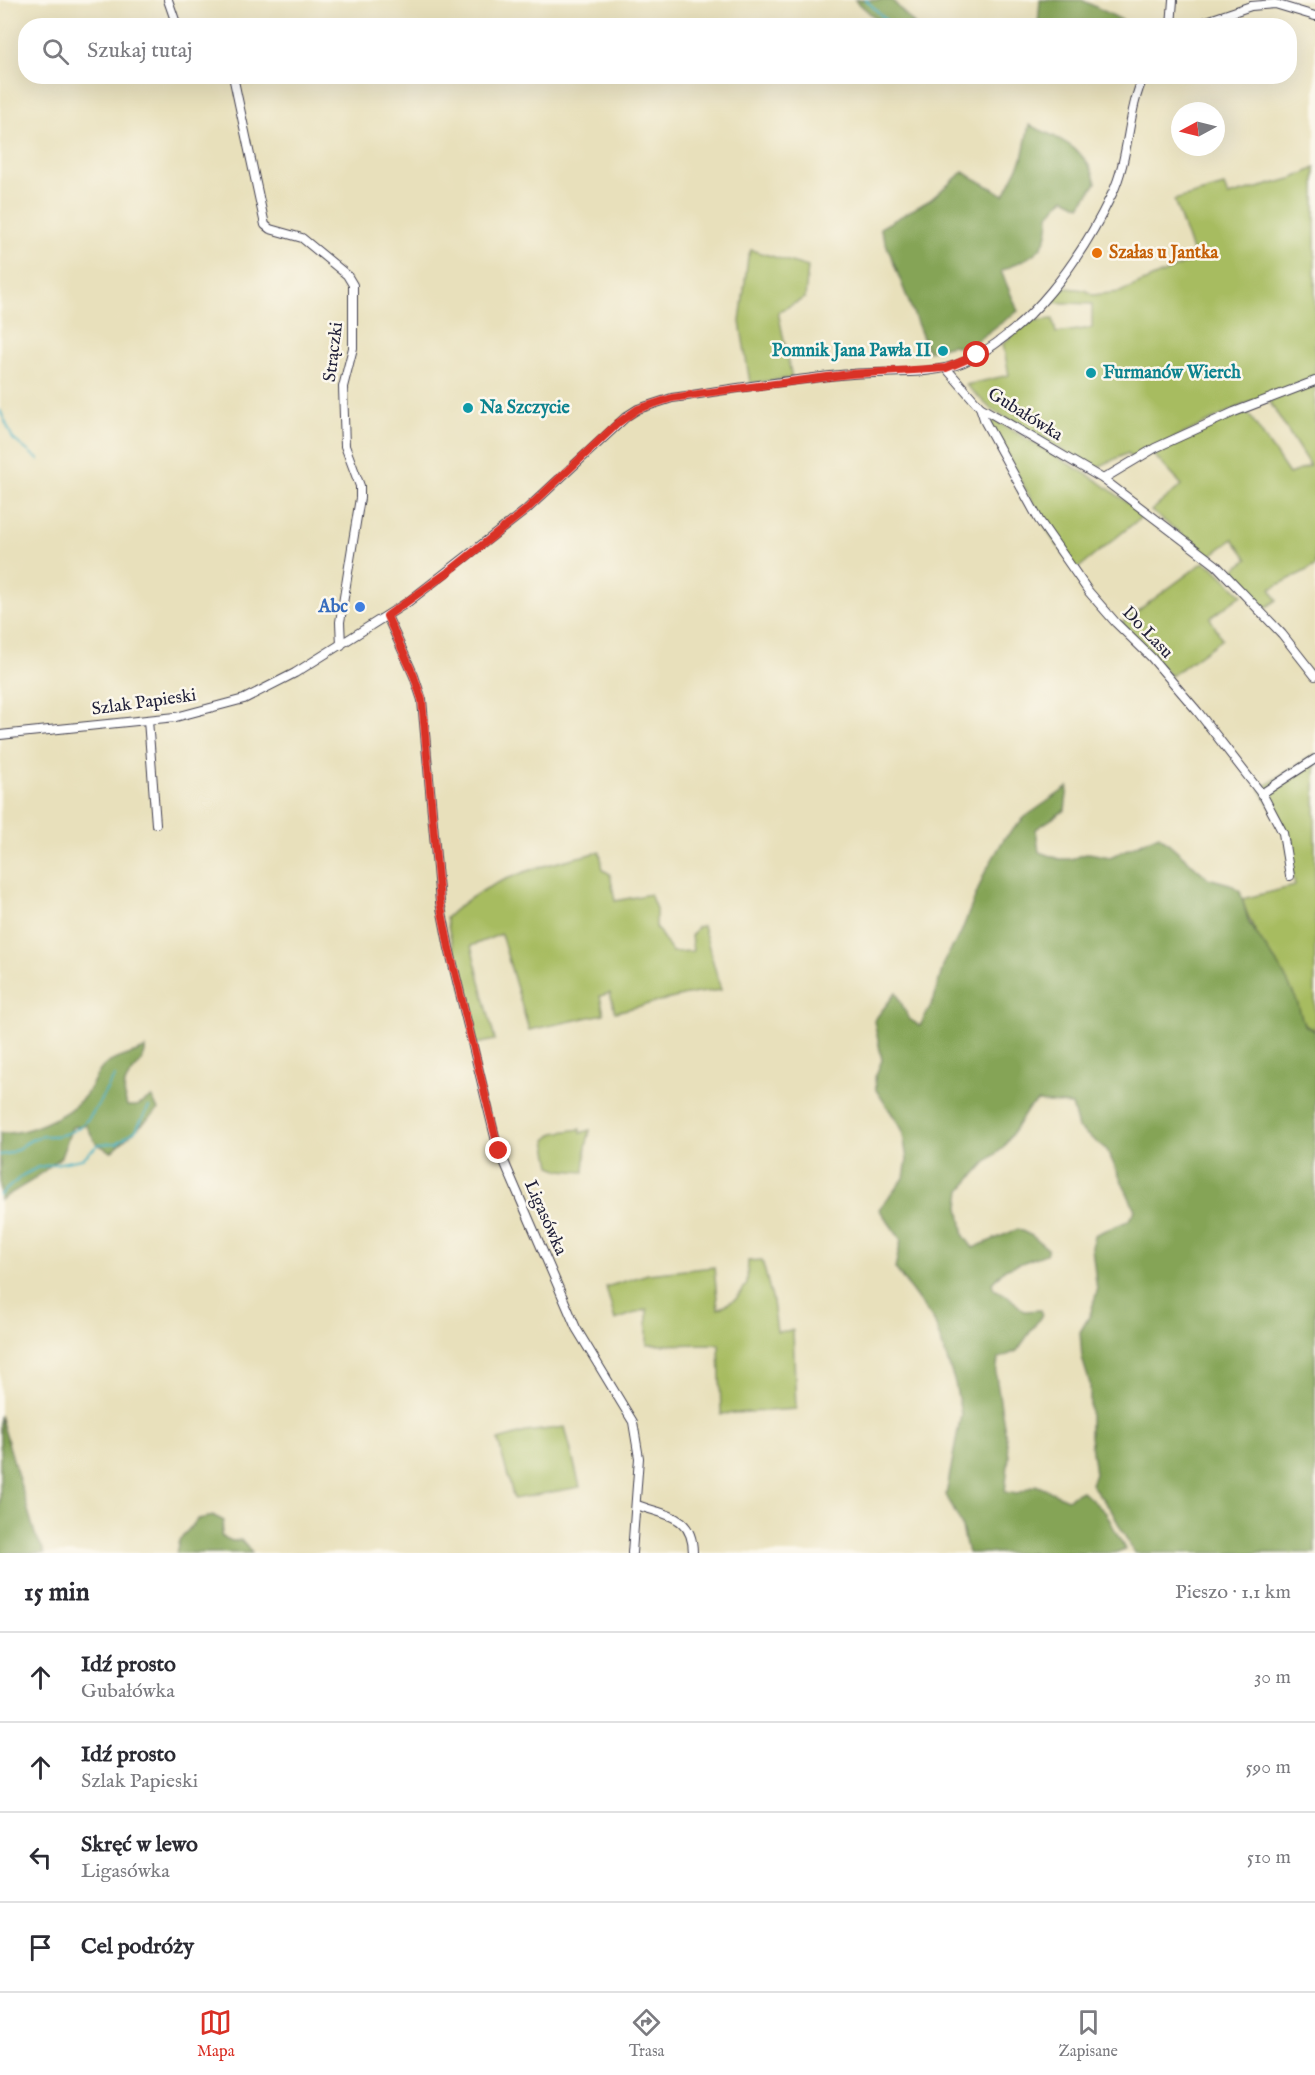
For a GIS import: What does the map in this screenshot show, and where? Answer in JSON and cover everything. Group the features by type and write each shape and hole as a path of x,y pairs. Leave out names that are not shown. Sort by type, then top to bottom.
{"street":[{"path":"168,0 174,18"},
{"path":"1172,18 1173,0"},
{"path":"1214,18 1235,10 1275,4 1315,16"},
{"name":"Strączki","path":"235,84 265,225 270,229 302,238 347,275 353,285 353,348 344,387 345,446 360,486 360,498 340,622 341,645"},
{"path":"946,368 977,355 1010,333 1068,268 1092,232 1114,191 1126,154 1142,84"},
{"name":"Szlak Papieski","path":"0,735 196,713 244,699 295,673 387,616 451,570 526,510 618,423 638,409 672,398 741,388 850,374 946,368"},
{"name":"Gubałówka","path":"946,368 980,407 1103,479 1216,565 1282,634 1315,676"},
{"path":"1103,479 1155,448 1234,412 1315,381"},
{"name":"Do Lasu","path":"980,407 985,422 1039,520 1070,567 1116,623 1151,657 1198,712 1262,794 1277,818 1283,833 1290,876"},
{"name":"Ligasówka","path":"387,616 414,676 422,700 440,902 497,1145 576,1328 633,1422 639,1458 632,1553"},
{"path":"148,720 156,824"},
{"path":"1262,794 1315,759"},
{"path":"637,1504 684,1522 690,1531 693,1553"}],"green space":[{"path":"855,0 892,0 909,18 875,18"},
{"path":"1040,0 1082,0 1118,18 1039,18"},
{"path":"1029,125 1061,140 1079,153 1092,171 1096,183 1080,206 1064,198 1049,215 1046,238 1037,252 1001,271 1018,311 965,349 953,345 928,351 880,228 930,200 963,172 1004,195 1022,159"},
{"path":"1315,168 1315,377 1243,405 1132,459 1128,453 1094,469 992,410 966,385 1009,375 1003,344 1028,321 1053,319 1056,333 1092,328 1092,304 1046,302 1058,287 1085,290 1093,295 1120,292 1195,259 1174,200 1224,186 1228,196 1294,178"},
{"path":"751,250 808,267 805,298 778,312 792,378 750,383 740,322 748,257"},
{"path":"1315,384 1315,566 1270,589 1277,600 1265,608 1230,572 1248,559 1233,539 1210,556 1151,511 1182,485 1151,452 1246,410 1289,474 1310,466 1269,401"},
{"path":"988,416 1098,481 1144,515 1076,570 1052,538 986,417"},
{"path":"1204,562 1214,568 1242,595 1210,618 1222,639 1171,676 1120,624"},
{"path":"1315,754 1315,1030 1304,1025 1291,992 1255,931 1242,899 1295,886 1285,833 1260,789"},
{"path":"1068,787 1065,810 1036,829 1039,852 1059,859 1071,859 1089,853 1110,857 1159,835 1208,878 1230,884 1240,891 1249,923 1282,971 1297,1001 1304,1025 1315,1031 1315,1553 1134,1553 1111,1510 1091,1484 1095,1474 1090,1436 1090,1384 1082,1358 1080,1332 1090,1315 1097,1291 1092,1248 1094,1235 1128,1221 1135,1210 1107,1150 1078,1128 1072,1105 1037,1102 1028,1109 1003,1148 987,1161 961,1190 959,1207 964,1236 973,1248 1018,1229 1032,1236 1048,1249 1046,1254 1005,1269 992,1283 994,1289 1008,1296 1024,1311 1040,1310 1042,1315 1017,1351 998,1359 996,1376 1009,1456 1005,1492 1017,1494 1036,1485 1067,1499 1082,1491 1106,1513 1125,1549 1115,1553 968,1553 961,1524 946,1495 961,1414 955,1383 934,1321 895,1268 901,1240 879,1209 904,1178 907,1159 902,1129 876,1090 875,1077 882,1060 874,1021 896,992 909,1019 920,1026 934,999 945,959 960,935 985,872 1004,839 1025,817"},
{"path":"600,852 603,870 610,874 615,901 650,894 656,909 656,927 672,952 693,951 691,936 697,927 703,926 721,990 691,994 615,1012 610,993 600,996 604,1014 529,1030 501,934 471,946 495,1040 476,1044 446,918 479,892 518,874"},
{"path":"146,1048 139,1064 127,1080 124,1095 127,1106 137,1106 152,1097 158,1110 111,1152 96,1143 86,1125 72,1127 61,1157 33,1180 0,1200 0,1133 22,1131 56,1118 84,1097 104,1066"},
{"path":"580,1129 581,1133 590,1130 584,1172 561,1170 551,1166 546,1140 554,1133"},
{"path":"762,1260 773,1302 777,1332 793,1330 796,1409 721,1414 719,1344 647,1345 647,1309 615,1320 606,1287 648,1274 714,1267 718,1309 736,1299 747,1284 748,1261"},
{"path":"0,1415 35,1534 45,1553 0,1553"},
{"path":"565,1427 580,1487 514,1499 498,1440 526,1432"},
{"path":"214,1516 224,1521 221,1536 232,1541 241,1540 252,1553 176,1553 179,1540 198,1519"}],"waterway":[{"path":"866,0 884,18"},
{"path":"0,410 13,439 39,460"},
{"path":"0,1155 14,1151 37,1138 61,1135 75,1130 95,1110 115,1076"},
{"path":"0,1195 23,1175 39,1167 82,1159 99,1144 117,1143 136,1130 149,1107"}],"place":[{"name":"Szałas u Jantka","path":"1097,253"},
{"name":"Pomnik Jana Pawła II","path":"943,351"},
{"name":"Furmanów Wierch","path":"1091,373"},
{"name":"Na Szczycie","path":"468,408"},
{"name":"Abc","path":"360,607"}],"route":[{"path":"499,1151 449,948 440,902 422,700 414,676 387,616 451,570 526,510 618,423 649,404 705,393 850,374 946,368 977,355"}]}
